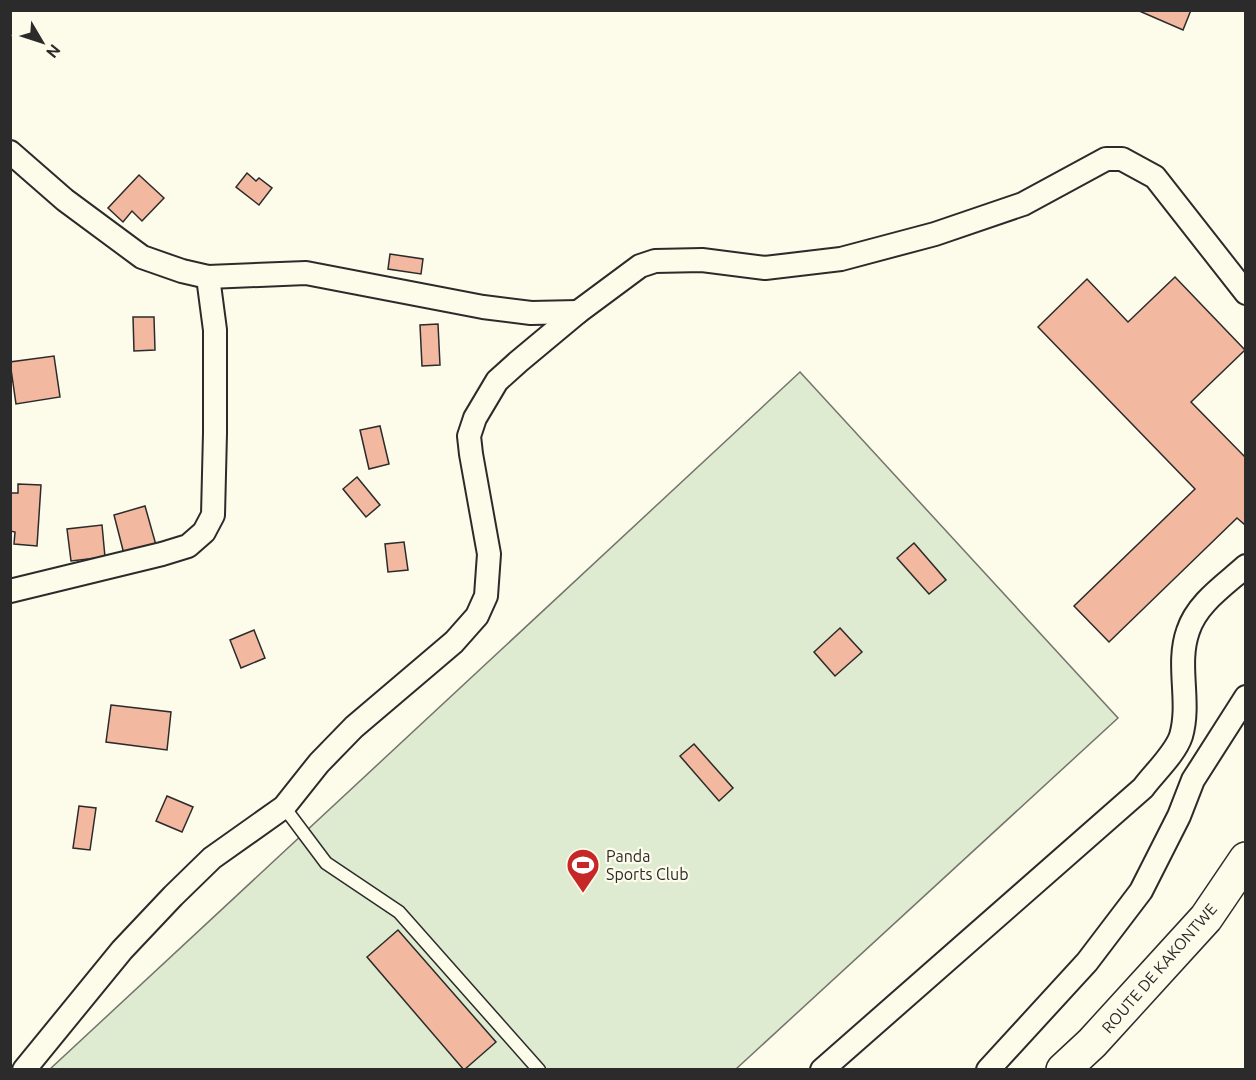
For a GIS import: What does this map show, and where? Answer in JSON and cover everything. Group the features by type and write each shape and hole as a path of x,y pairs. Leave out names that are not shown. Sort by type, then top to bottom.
{"street":[{"path":"10,152 65,200 142,257 208,277 306,273 483,308 531,313 578,312"},
{"path":"24,1070 122,950 173,896 212,858 284,807 319,764 354,727 454,642 477,616 486,596 489,554 469,436 475,418 497,381 619,280 655,261 702,260 765,268 842,259 935,234 1023,204 1106,159 1122,159 1155,177 1245,293"},
{"path":"10,591 162,554 188,546 204,532 213,515 215,433 215,330 208,277"},
{"path":"822,1070 1143,788 1180,738 1185,712 1182,656 1188,629 1201,608 1245,566"},
{"path":"988,1070 1087,962 1141,891 1179,816 1193,780 1245,697"},
{"name":"ROUTE DE KAKONTWE","path":"1063,1070 1092,1043 1206,918 1245,859"}],"lane":[{"path":"284,807 326,863 399,912 539,1070"}],"green space":[{"name":"Panda Sports Club","path":"800,372 1118,718 736,1069 49,1070"}],"building":[{"path":"1137,10 1191,10 1183,30"},
{"path":"247,173 256,181 259,178 272,188 259,205 236,187"},
{"path":"139,175 164,198 142,221 132,211 123,222 108,208"},
{"path":"390,254 423,259 421,274 388,269"},
{"path":"1175,277 1245,350 1191,402 1246,458 1246,523 1244,524 1237,518 1109,642 1074,606 1195,489 1038,327 1087,279 1128,322"},
{"path":"133,317 154,317 155,350 134,351"},
{"path":"438,324 440,365 422,366 420,325"},
{"path":"54,356 60,397 16,404 10,362"},
{"path":"380,426 389,464 369,469 360,430"},
{"path":"357,477 380,505 366,517 343,489"},
{"path":"18,484 41,485 37,546 14,544 15,532 10,531 10,493 18,493"},
{"path":"145,506 156,545 124,554 114,515"},
{"path":"102,525 105,557 71,561 67,529"},
{"path":"404,542 408,570 388,572 385,544"},
{"path":"914,543 946,580 929,594 897,558"},
{"path":"840,628 862,652 835,676 814,652"},
{"path":"254,630 265,658 241,668 230,640"},
{"path":"111,705 171,712 167,750 106,742"},
{"path":"694,744 733,788 719,801 680,756"},
{"path":"167,796 193,807 182,832 156,821"},
{"path":"79,806 96,808 90,850 73,848"},
{"path":"398,930 496,1042 464,1070 367,957"}],"place":[{"name":"Panda Sports Club","path":"583,894"}]}
